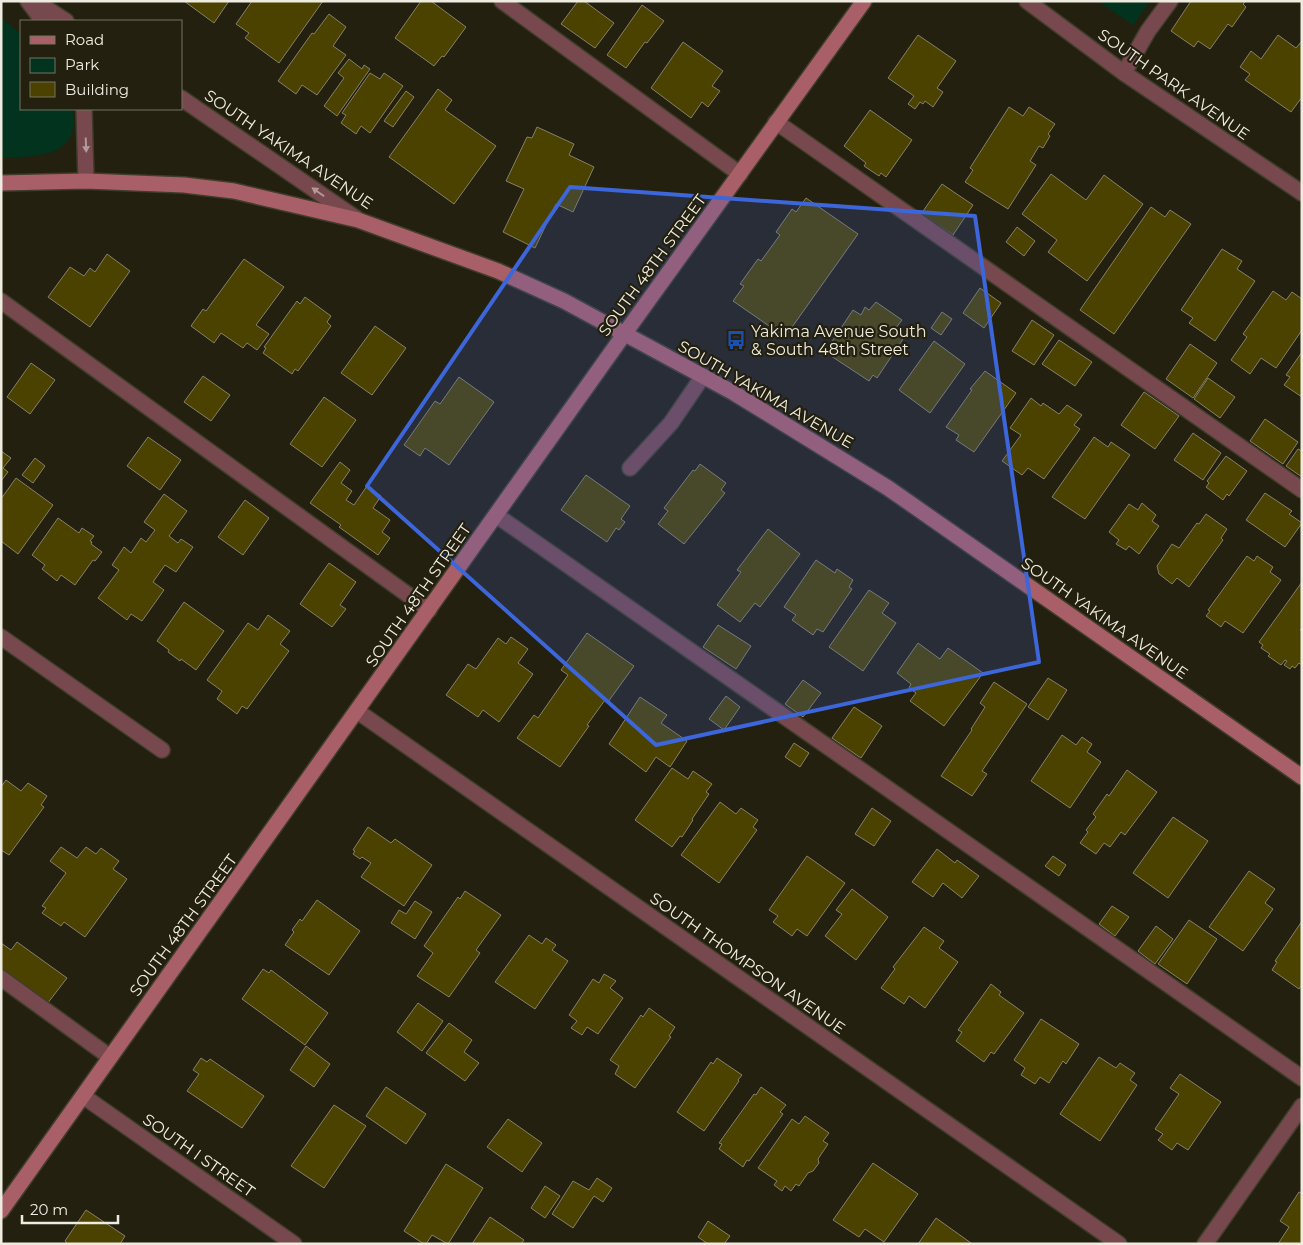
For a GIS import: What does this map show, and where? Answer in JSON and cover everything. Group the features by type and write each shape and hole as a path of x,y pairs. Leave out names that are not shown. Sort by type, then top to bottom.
{"main road":[{"name":"SOUTH 48TH STREET","path":"1,1211 625,333 864,1"},
{"path":"1,183 86,181 184,185 234,192 358,220"},
{"name":"SOUTH YAKIMA AVENUE","path":"358,220 498,271 564,302 704,376 801,433 888,488 1302,778"}],"street":[{"path":"28,1 43,20"},
{"path":"36,1 64,20"},
{"path":"502,1 740,174"},
{"name":"SOUTH PARK AVENUE","path":"1028,1 1124,73 1302,193"},
{"path":"1124,73 1148,31 1170,1"},
{"name":"SOUTH YAKIMA AVENUE","path":"182,99 358,220"},
{"path":"84,110 86,181"},
{"path":"776,122 1302,490"},
{"path":"1,301 429,610"},
{"path":"630,468 671,423 704,376"},
{"path":"496,516 1302,1078"},
{"path":"1,637 162,750"},
{"name":"SOUTH THOMPSON AVENUE","path":"357,711 1119,1244"},
{"path":"1,978 110,1057"},
{"name":"SOUTH I STREET","path":"83,1096 294,1244"},
{"path":"1205,1244 1302,1106"}],"highlighted area":[{"path":"570,187 975,216 1039,662 656,745 367,486"}],"green space":[{"path":"1098,1 1150,1 1133,25"},
{"path":"1,18 20,33 20,110 72,110 74,125 70,137 63,146 53,151 41,155 1,158"}],"building":[{"path":"184,1 229,1 214,23"},
{"path":"252,1 323,1 279,63 245,38 249,33 236,24"},
{"path":"421,1 431,1 466,27 444,57 442,56 434,66 395,38"},
{"path":"578,1 584,1 614,23 595,48 561,24"},
{"path":"1191,1 1246,1 1243,4 1246,7 1232,27 1228,24 1210,49 1198,41 1194,47 1171,31"},
{"path":"642,5 664,21 647,43 645,42 626,68 607,55"},
{"path":"329,14 346,27 333,46 346,55 317,95 302,85 296,94 278,81 312,33 314,34"},
{"path":"918,35 956,61 937,88 943,92 933,107 925,101 923,104 920,102 915,109 908,104 914,96 888,78"},
{"path":"1278,35 1296,48 1302,41 1302,97 1291,112 1245,80 1250,74 1240,67 1251,51 1261,59"},
{"path":"683,42 723,71 712,86 720,91 708,107 702,102 691,118 651,88"},
{"path":"349,59 362,69 364,65 370,69 337,116 324,106 344,78 338,73"},
{"path":"370,73 380,79 384,73 403,86 370,133 361,126 356,134 341,123 346,115 342,113"},
{"path":"438,89 452,100 445,110 496,146 454,204 389,157"},
{"path":"406,91 414,97 393,127 384,121"},
{"path":"1009,107 1023,116 1029,107 1055,124 1048,134 1050,136 1043,148 1039,146 1030,161 1036,165 1008,209 965,182 973,170 970,168"},
{"path":"870,110 912,140 886,177 881,173 879,176 864,166 866,163 844,146"},
{"path":"537,127 574,144 569,155 594,167 573,212 556,204 535,248 503,232 524,189 506,181 527,137 532,138"},
{"path":"1051,174 1086,200 1104,175 1143,204 1087,281 1048,252 1057,240 1022,214"},
{"path":"942,184 973,205 953,235 921,214"},
{"path":"806,198 858,234 785,337 733,301 744,286 740,284 758,259 761,261 780,235 776,232 792,209 796,212"},
{"path":"1151,207 1165,217 1170,210 1191,224 1114,334 1080,310"},
{"path":"1017,227 1035,241 1024,256 1006,242"},
{"path":"1222,249 1242,261 1237,269 1255,281 1215,341 1189,323 1193,318 1181,310"},
{"path":"107,254 130,271 90,327 48,297 70,267 84,276 90,268 95,272"},
{"path":"244,259 284,287 256,325 269,334 257,350 247,343 243,348 221,333 214,343 191,326 203,309 206,311"},
{"path":"980,288 1001,303 984,328 963,313"},
{"path":"1273,291 1286,300 1292,292 1302,299 1302,330 1276,368 1261,358 1250,374 1231,360 1247,337 1243,334"},
{"path":"305,297 331,316 327,322 331,326 298,371 295,369 292,374 263,353 266,348 264,347 297,301 300,304"},
{"path":"876,302 902,320 895,329 905,336 877,378 873,375 869,381 825,352 853,310 861,315 865,307 869,310"},
{"path":"942,312 952,319 941,335 931,328"},
{"path":"1032,320 1054,335 1034,365 1012,351"},
{"path":"375,326 406,348 372,395 341,373"},
{"path":"1059,340 1092,362 1075,386 1042,364"},
{"path":"934,341 965,364 930,413 899,390"},
{"path":"1190,344 1217,363 1193,398 1166,379"},
{"path":"1302,352 1302,397 1284,385 1290,377 1286,375"},
{"path":"31,363 55,380 30,414 7,397"},
{"path":"985,371 1016,393 974,452 956,440 959,435 946,427 972,390 970,389"},
{"path":"203,376 230,395 211,421 184,402"},
{"path":"459,377 494,402 449,465 425,448 420,456 404,445 435,401 440,404"},
{"path":"1208,378 1235,397 1220,418 1194,399"},
{"path":"1144,392 1179,416 1155,449 1121,425"},
{"path":"324,397 356,420 322,467 290,444"},
{"path":"1031,398 1041,406 1043,403 1059,414 1067,405 1082,415 1074,425 1080,429 1044,479 1028,468 1022,475 1002,461 1021,435 1010,428"},
{"path":"1265,419 1298,442 1283,464 1250,441"},
{"path":"1193,433 1221,453 1203,480 1174,460"},
{"path":"148,437 181,460 160,490 127,466"},
{"path":"1094,437 1108,447 1111,442 1130,455 1085,519 1052,497"},
{"path":"1298,449 1302,451 1302,477 1286,466"},
{"path":"1,451 11,458 3,468 8,472 1,481"},
{"path":"1226,456 1247,471 1229,496 1227,494 1223,500 1206,487 1209,483 1207,481"},
{"path":"35,458 45,466 33,483 22,475"},
{"path":"340,462 350,470 341,483 352,491 346,500 354,505 367,486 381,496 373,508 390,520 382,532 390,538 378,555 310,503"},
{"path":"700,464 726,483 721,490 725,493 684,544 658,524 668,511 664,508 693,470 695,471"},
{"path":"586,475 630,506 621,519 625,522 619,530 616,528 607,542 561,510"},
{"path":"16,478 53,505 18,554 1,541 1,499"},
{"path":"1265,493 1292,511 1289,514 1302,523 1285,547 1246,520"},
{"path":"164,494 187,511 169,536 178,543 181,539 193,547 176,572 165,565 153,582 164,590 142,621 131,614 127,620 98,598 119,570 112,565 124,547 131,553 141,538 146,542 155,530 144,522"},
{"path":"245,500 269,518 243,555 218,537"},
{"path":"1142,503 1156,515 1152,521 1159,526 1139,554 1129,546 1126,550 1116,544 1119,540 1109,532 1129,504 1138,510"},
{"path":"1206,514 1227,529 1221,538 1223,540 1189,587 1177,578 1172,584 1159,574 1157,566 1172,544 1179,548"},
{"path":"58,518 79,533 82,528 94,536 90,541 92,542 91,544 102,552 95,561 93,560 75,585 61,575 57,581 42,569 45,565 32,555"},
{"path":"768,529 800,554 760,607 755,603 740,622 717,605 741,572 737,570"},
{"path":"1247,556 1254,561 1257,556 1273,567 1270,572 1281,580 1243,633 1225,621 1221,627 1206,616 1210,611 1208,610"},
{"path":"816,560 835,573 837,569 853,580 849,587 852,589 823,632 817,629 813,635 792,620 796,615 784,607"},
{"path":"329,563 356,582 340,605 346,609 332,627 300,604"},
{"path":"1302,582 1302,628 1300,630 1302,631 1302,665 1299,663 1295,668 1292,666 1290,669 1284,665 1287,661 1285,660 1281,665 1268,656 1270,654 1261,648 1263,645 1259,642"},
{"path":"869,590 889,603 882,613 896,623 863,671 829,647"},
{"path":"184,602 224,631 196,670 181,659 180,661 157,641"},
{"path":"268,615 290,631 280,644 289,651 247,709 242,706 237,714 217,699 222,691 207,680 248,623 258,630"},
{"path":"718,625 751,646 736,669 703,647"},
{"path":"587,633 634,666 608,702 605,700 560,767 517,738 534,715 538,718 568,675 561,670"},
{"path":"511,637 528,649 518,663 533,674 499,722 483,710 478,717 446,695 468,664 476,669 498,638 506,644"},
{"path":"918,643 940,659 948,648 983,673 944,726 910,701 916,693 909,688 911,684 897,673"},
{"path":"1048,678 1067,690 1048,720 1028,707"},
{"path":"803,680 821,693 803,717 785,704"},
{"path":"994,682 1027,704 982,771 987,774 972,796 941,776 985,707 980,703"},
{"path":"726,696 740,707 724,730 709,719"},
{"path":"640,697 667,715 661,723 687,741 670,767 656,757 646,772 609,744"},
{"path":"854,707 882,726 861,758 832,738"},
{"path":"1062,735 1076,745 1082,737 1092,744 1087,752 1101,762 1070,808 1031,781"},
{"path":"794,743 809,753 800,767 785,757"},
{"path":"672,768 688,779 693,771 712,784 706,792 709,794 693,820 682,837 680,836 672,847 635,820"},
{"path":"1127,770 1157,792 1125,835 1121,832 1110,847 1104,843 1096,854 1080,843 1088,832 1086,830 1096,817 1093,814 1107,794 1109,796"},
{"path":"6,780 21,791 28,783 47,796 41,805 44,807 9,855 1,850 1,787"},
{"path":"720,802 736,814 741,808 758,820 753,827 757,830 719,883 681,855"},
{"path":"872,808 891,821 874,846 855,834"},
{"path":"1173,817 1208,841 1168,898 1133,873"},
{"path":"368,827 391,843 395,839 432,865 404,906 361,877 371,863 353,854 355,851 353,850"},
{"path":"61,847 77,858 86,847 96,854 101,848 119,861 113,869 127,879 85,937 64,922 61,926 42,913 46,908 42,906 66,873 50,861"},
{"path":"937,849 955,863 957,860 979,876 962,898 943,883 933,897 912,882"},
{"path":"807,856 845,883 807,936 797,929 792,936 773,922 778,916 769,910"},
{"path":"1053,856 1066,865 1059,876 1045,866"},
{"path":"1249,871 1275,889 1265,903 1273,909 1243,951 1209,927"},
{"path":"852,889 888,917 856,960 825,936 842,914 836,910"},
{"path":"465,891 501,915 476,950 480,953 449,997 417,976 433,953 424,946 458,897 460,899"},
{"path":"317,900 360,931 329,975 285,945 294,932 292,930 300,919 302,921"},
{"path":"415,901 432,912 415,939 391,923 399,910 406,914"},
{"path":"1112,906 1129,917 1115,936 1099,924"},
{"path":"1189,920 1217,939 1187,984 1158,964"},
{"path":"1302,921 1302,985 1299,989 1272,970 1277,962 1275,961"},
{"path":"1156,926 1173,939 1155,964 1138,951"},
{"path":"924,927 944,941 939,948 958,962 925,1008 909,996 904,1004 881,988 895,969 893,967"},
{"path":"529,935 542,944 546,938 556,945 552,950 568,961 535,1009 495,982"},
{"path":"17,942 67,978 47,1004 1,971 1,943 11,950"},
{"path":"263,969 269,973 271,970 328,1013 305,1045 242,999"},
{"path":"604,974 616,981 610,988 623,998 598,1034 587,1027 582,1035 571,1028 577,1021 569,1015 593,979 599,983"},
{"path":"991,984 1001,992 999,995 1024,1013 994,1054 991,1052 984,1062 956,1041 962,1032 958,1030"},
{"path":"418,1003 443,1021 422,1051 397,1032"},
{"path":"649,1008 675,1027 669,1036 671,1037 635,1088 615,1074 619,1066 610,1060 641,1015 643,1017"},
{"path":"1041,1019 1079,1044 1066,1064 1063,1061 1049,1083 1040,1077 1035,1084 1021,1075 1025,1068 1014,1060"},
{"path":"449,1023 472,1040 464,1052 479,1063 465,1081 426,1053"},
{"path":"306,1046 330,1064 314,1087 290,1070"},
{"path":"1099,1057 1116,1068 1120,1063 1135,1073 1130,1080 1137,1085 1100,1141 1060,1114"},
{"path":"201,1058 207,1062 210,1059 264,1096 242,1128 187,1091 199,1074 193,1070"},
{"path":"717,1058 742,1075 704,1131 677,1112 711,1062 713,1064"},
{"path":"1180,1074 1221,1102 1188,1150 1177,1143 1172,1150 1158,1140 1163,1134 1155,1129 1179,1094 1170,1088"},
{"path":"386,1087 426,1114 406,1144 366,1116"},
{"path":"761,1087 786,1105 780,1112 783,1114 743,1167 719,1149 722,1144 719,1143"},
{"path":"334,1105 366,1126 324,1188 291,1166"},
{"path":"805,1116 829,1133 823,1141 828,1144 818,1159 819,1163 813,1171 808,1173 799,1186 796,1184 791,1191 785,1186 782,1191 774,1185 777,1181 758,1168 792,1119 799,1124"},
{"path":"508,1119 542,1143 522,1172 487,1147"},
{"path":"873,1163 918,1194 884,1242 865,1229 859,1237 833,1220"},
{"path":"446,1164 483,1188 448,1244 432,1235 424,1244 404,1231"},
{"path":"597,1178 612,1188 603,1202 594,1196 573,1228 552,1214 573,1181 589,1190"},
{"path":"545,1186 560,1196 545,1218 531,1208"},
{"path":"1299,1192 1302,1193 1302,1244 1278,1244 1289,1227 1280,1221"},
{"path":"86,1210 125,1236 120,1244 68,1244 65,1241"},
{"path":"490,1217 524,1240 521,1244 472,1244"},
{"path":"936,1218 971,1243 918,1244"},
{"path":"708,1221 730,1236 724,1244 708,1244 698,1237"}],"place":[{"name":"Yakima Avenue South & South 48th Street","path":"736,340"}]}
